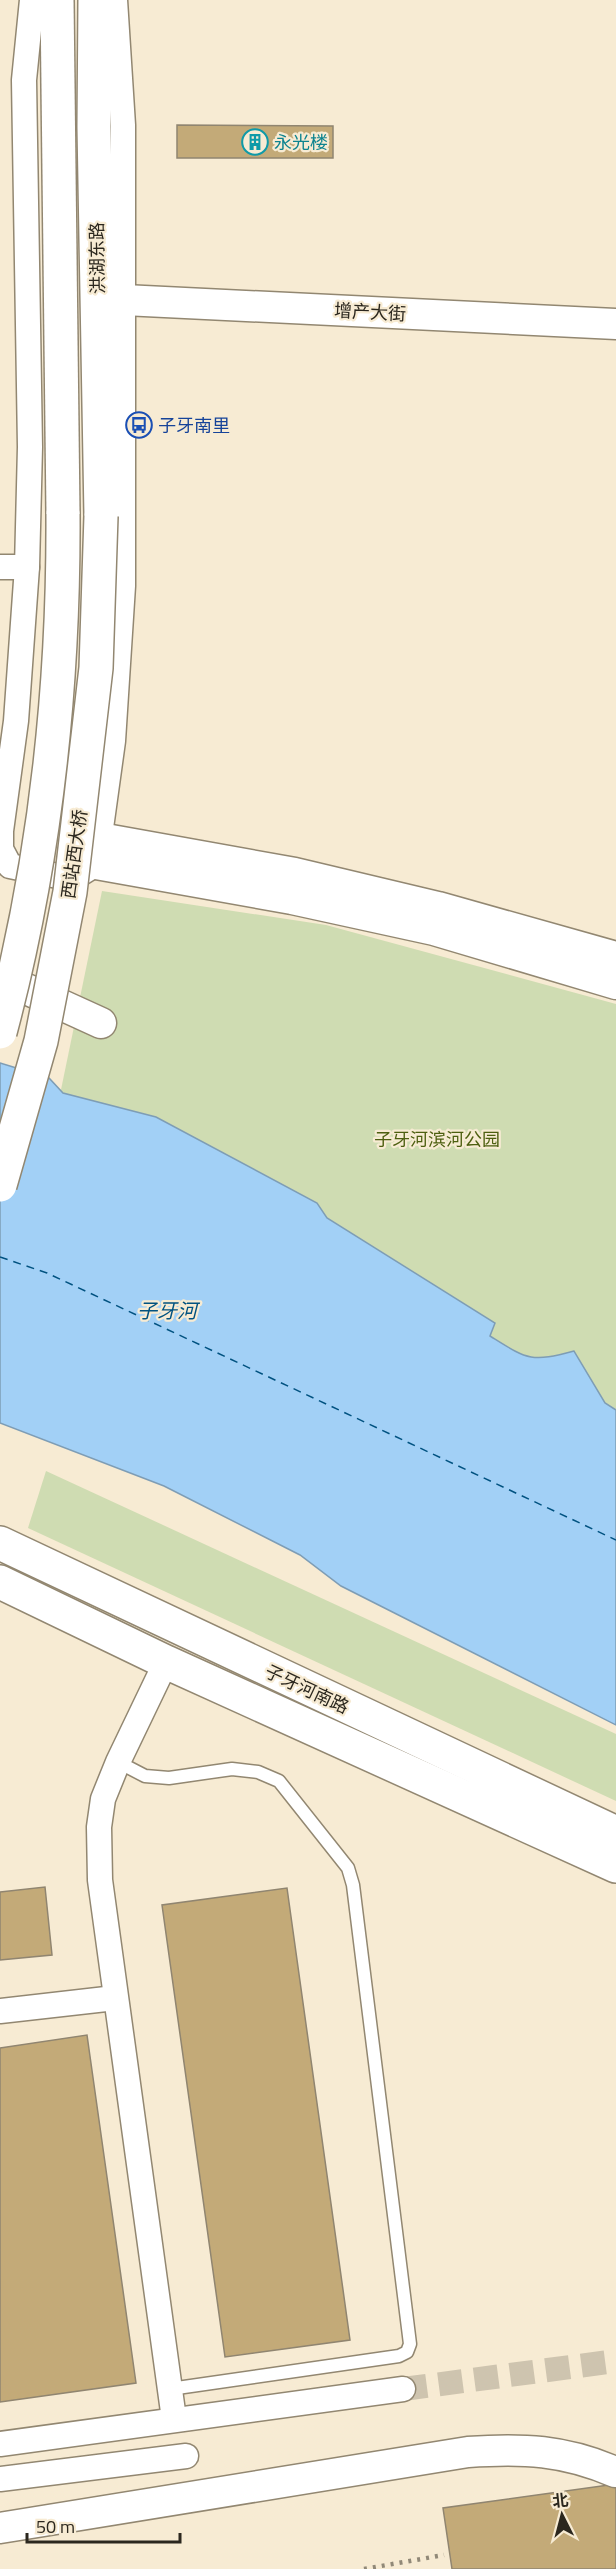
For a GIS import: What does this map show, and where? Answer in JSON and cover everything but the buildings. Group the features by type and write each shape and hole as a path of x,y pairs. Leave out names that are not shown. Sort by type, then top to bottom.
{"main road":[{"name":"洪湖东路","path":"57,0 63,513"},
{"name":"洪湖东路","path":"95,0 95,139 102,516"},
{"name":"西站西大桥","path":"0,1032 32,893 47,794 57,706 63,614 63,513"},
{"name":"西站西大桥","path":"0,1185 40,1041 59,957 70,892 96,668 102,516"},
{"name":"子牙河南路","path":"0,1543 616,1833"},
{"name":"子牙河南路","path":"4,1585 166,1662 616,1866"}],"street":[{"path":"32,0 24,80 30,447 27,567 16,721 1,831 1,849 10,866 72,879 85,873 98,851 113,741 123,586 123,125 115,0"},
{"name":"增产大街","path":"124,300 616,324"},
{"path":"0,567 27,567"},
{"path":"98,851 296,873 438,907 616,957"},
{"path":"98,851 292,899 434,930 616,984"},
{"path":"0,977 101,1023"},
{"path":"166,1662 103,1798 99,1827 100,1880 174,2419"},
{"path":"0,2011 115,1998"},
{"path":"0,2444 403,2389"},
{"path":"0,2528 468,2452 527,2449 567,2455 615,2472"},
{"path":"0,2479 186,2456"}],"lane":[{"path":"118,1762 145,1776 169,1778 232,1769 258,1772 279,1781 348,1868 353,1885 410,2344 407,2352 399,2356 170,2389"}],"green space":[{"name":"子牙河滨河公园","path":"102,891 326,925 616,1004 616,1461 50,1143"},
{"path":"46,1471 616,1734 616,1801 28,1528"}],"water":[{"name":"子牙河","path":"0,1063 49,1078 63,1093 156,1117 317,1203 327,1218 495,1323 490,1336 513,1350 538,1358 574,1351 605,1403 616,1410 616,1725 341,1586 300,1555 164,1486 0,1423"}],"ferry route":[{"path":"0,1257 47,1273 616,1540"}],"tunnel":[{"path":"403,2389 616,2361"}],"railway":[{"path":"364,2569 444,2555"}],"place":[{"name":"永光楼","path":"255,142"},
{"name":"子牙南里","path":"139,425"}]}
